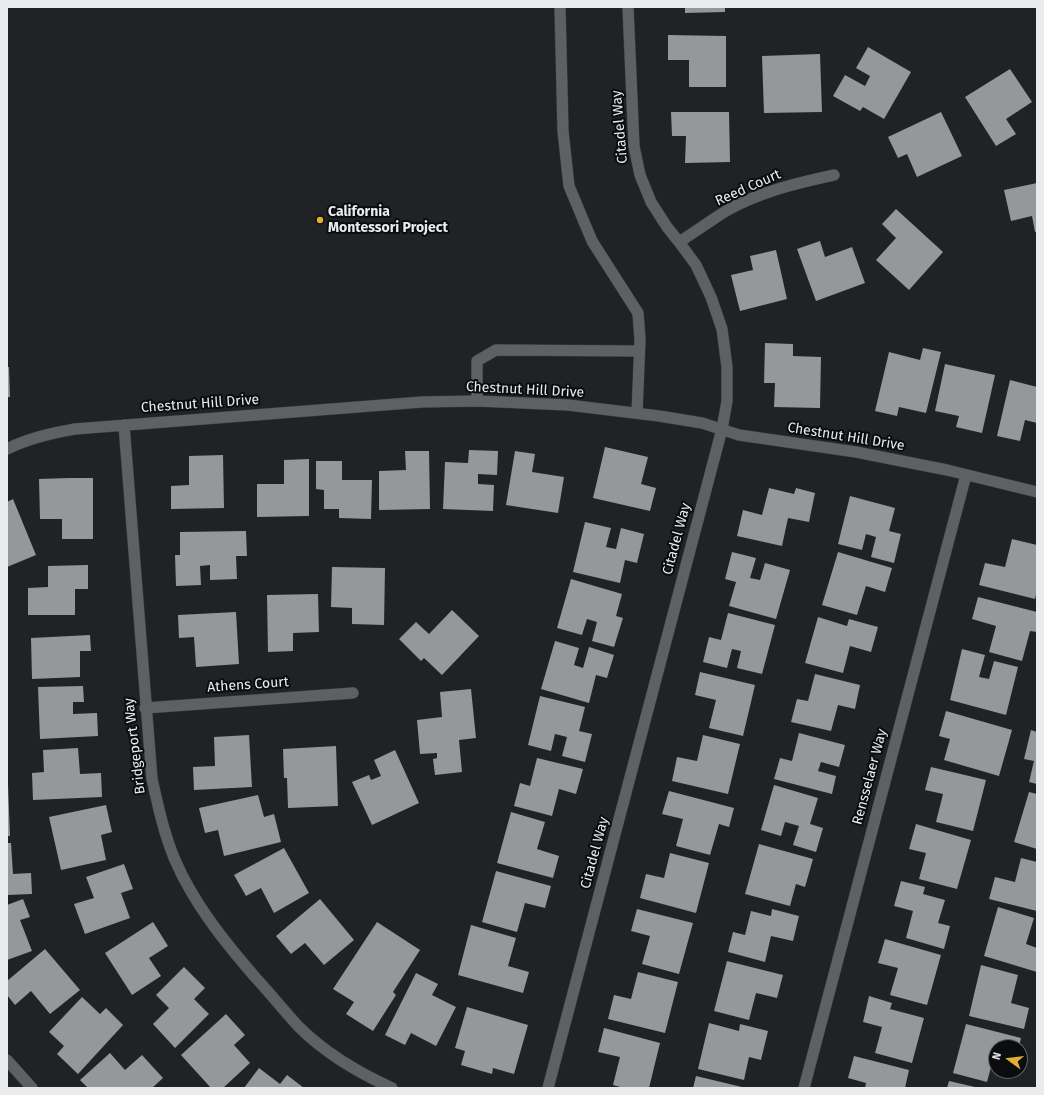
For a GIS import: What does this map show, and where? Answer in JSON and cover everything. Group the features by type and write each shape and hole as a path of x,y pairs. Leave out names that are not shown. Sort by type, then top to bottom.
{"street":[{"path":"560,7 563,131 569,186 592,241 638,313 640,340 637,413"},
{"name":"Citadel Way","path":"548,1088 722,429 727,401 727,367 722,329 711,296 696,265 666,227 651,202 640,175 634,146 628,7"},
{"name":"Reed Court","path":"679,242 727,211 757,197 795,184 834,175"},
{"path":"478,401 477,361 496,350 639,351"},
{"name":"Chestnut Hill Drive","path":"7,448 22,441 54,432 75,429 422,402 478,401 568,405 637,413 702,423 739,435 856,452 966,475 1037,492"},
{"name":"Bridgeport Way","path":"124,425 145,708 152,779 163,826 176,861 198,904 226,944 300,1027 328,1051 358,1071 392,1088"},
{"name":"Rensselaer Way","path":"804,1088 966,475"},
{"name":"Athens Court","path":"145,708 353,693"},
{"path":"7,1060 32,1088"}],"building":[{"path":"685,7 725,7 725,12 685,13"},
{"path":"668,35 726,36 726,87 689,87 689,60 668,60"},
{"path":"868,47 911,72 884,119 863,107 860,111 833,96 845,75 865,86 870,76 856,68"},
{"path":"820,54 822,112 764,113 762,56"},
{"path":"1010,69 1032,102 1006,119 1016,134 996,146 965,97"},
{"path":"671,112 729,112 730,162 685,163 686,136 672,136"},
{"path":"941,112 962,156 917,177 907,154 898,158 888,137"},
{"path":"1037,183 1037,232 1035,232 1032,216 1011,221 1004,190"},
{"path":"896,209 943,252 909,290 876,260 896,238 882,224"},
{"path":"820,241 825,257 852,247 865,283 816,301 797,249"},
{"path":"776,250 787,299 740,311 731,275 753,270 750,256"},
{"path":"765,343 793,344 793,356 821,357 820,408 774,407 775,383 764,383"},
{"path":"923,348 941,352 926,413 899,407 897,416 875,411 889,352 920,360"},
{"path":"945,364 995,375 982,433 956,427 959,416 935,411"},
{"path":"7,367 9,367 10,397 7,397"},
{"path":"1010,380 1037,387 1037,423 1025,420 1020,441 997,436"},
{"path":"605,447 648,457 641,484 656,488 650,511 593,498"},
{"path":"469,450 498,451 497,475 478,474 478,484 494,485 493,511 443,509 445,462 468,463"},
{"path":"405,451 429,451 430,509 379,510 379,471 406,470"},
{"path":"515,451 535,454 532,472 564,477 558,513 506,505"},
{"path":"223,455 224,508 171,509 171,486 189,485 189,456"},
{"path":"309,459 309,516 257,517 257,484 284,484 284,460"},
{"path":"316,461 342,461 342,480 372,480 371,519 339,518 339,509 324,509 324,490 316,489"},
{"path":"93,478 93,539 62,539 62,519 40,519 39,479"},
{"path":"769,488 794,494 796,488 815,493 809,522 788,518 782,546 737,536 743,510 762,515"},
{"path":"850,496 895,508 889,531 901,534 894,563 871,557 876,537 866,534 862,550 838,544"},
{"path":"13,499 36,555 7,567 7,502"},
{"path":"585,522 611,528 606,547 616,549 621,528 644,534 637,563 625,560 620,583 573,572"},
{"path":"246,531 247,556 236,556 237,579 210,580 210,565 200,566 201,585 176,586 175,555 180,555 180,532"},
{"path":"1012,539 1037,545 1037,590 1035,599 979,585 985,563 1005,567"},
{"path":"732,552 756,558 750,578 760,580 765,563 790,570 776,619 729,606 736,582 725,579"},
{"path":"838,552 892,568 885,592 866,586 857,615 822,605"},
{"path":"88,565 88,589 75,589 75,615 28,615 28,588 48,587 48,566"},
{"path":"332,567 385,568 384,625 352,624 352,608 331,607"},
{"path":"571,579 622,594 616,616 623,618 614,647 592,641 597,622 587,619 582,635 557,628"},
{"path":"318,594 319,632 293,633 293,651 268,652 267,595"},
{"path":"978,597 1037,612 1037,632 1030,631 1022,661 989,652 996,626 972,619"},
{"path":"452,610 479,636 442,675 424,658 421,661 399,639 416,622 429,634"},
{"path":"236,612 239,664 196,667 194,637 179,638 178,615"},
{"path":"728,613 775,625 762,674 737,668 741,651 732,649 727,668 703,662 709,637 721,640"},
{"path":"818,617 847,626 849,619 878,627 871,652 850,646 843,673 805,663"},
{"path":"90,635 91,651 80,651 80,677 32,679 31,638"},
{"path":"555,641 579,648 574,665 583,668 589,647 614,655 607,678 596,675 589,703 541,689"},
{"path":"962,649 985,655 979,677 989,679 994,661 1018,667 1006,715 950,700"},
{"path":"700,672 755,685 743,736 709,728 716,700 695,695"},
{"path":"815,674 860,685 855,709 838,705 831,731 791,722 797,699 808,701"},
{"path":"83,686 84,702 73,702 73,714 97,713 98,736 40,739 38,687"},
{"path":"471,689 476,738 459,740 462,772 435,775 433,759 437,758 437,753 420,754 417,720 442,717 440,692"},
{"path":"540,696 585,707 579,731 592,734 585,762 562,756 567,737 555,734 551,751 528,745"},
{"path":"946,711 1012,730 999,776 944,760 950,739 939,736"},
{"path":"1031,730 1037,732 1037,784 1029,782 1034,761 1024,759"},
{"path":"799,733 845,745 839,767 821,762 818,771 836,776 832,794 774,779 780,758 792,761"},
{"path":"249,735 252,787 194,790 193,767 215,766 214,737"},
{"path":"703,735 740,744 728,794 672,781 677,757 697,761"},
{"path":"336,746 338,806 288,808 287,778 284,778 283,749"},
{"path":"78,748 80,774 101,773 102,797 33,800 32,773 44,772 43,750"},
{"path":"395,750 419,803 372,825 352,782 369,775 371,780 381,776 374,760"},
{"path":"537,758 583,769 576,794 559,789 552,816 514,806 520,783 530,786"},
{"path":"931,767 986,780 973,831 936,822 943,794 925,790"},
{"path":"8,784 10,836 7,836"},
{"path":"774,785 818,798 810,824 823,828 816,852 793,845 799,826 785,822 781,836 761,830"},
{"path":"669,791 734,808 729,827 719,824 710,855 676,846 683,819 662,814"},
{"path":"1029,792 1037,794 1037,849 1014,842"},
{"path":"258,795 264,817 274,814 281,842 224,856 218,830 205,833 199,808"},
{"path":"106,805 112,832 101,835 106,860 61,870 49,817"},
{"path":"511,812 545,822 537,849 559,856 553,878 497,863"},
{"path":"916,824 971,840 957,889 919,879 926,853 909,849"},
{"path":"7,843 11,843 13,874 31,873 32,894 7,895"},
{"path":"759,844 813,859 805,887 796,884 790,906 745,894"},
{"path":"284,848 309,893 274,913 261,888 246,896 234,875"},
{"path":"670,853 709,863 696,913 640,898 646,874 664,878"},
{"path":"1021,858 1037,862 1037,911 989,899 995,877 1015,882"},
{"path":"124,864 133,889 121,893 130,918 85,934 74,904 94,898 86,877"},
{"path":"496,871 551,886 545,908 525,903 517,932 482,922"},
{"path":"901,881 925,887 923,894 945,900 938,923 950,926 944,949 906,938 913,911 894,906"},
{"path":"23,899 30,917 20,920 32,951 7,960 7,905"},
{"path":"320,899 354,940 324,965 305,943 291,954 276,936"},
{"path":"998,907 1034,918 1026,944 1037,948 1037,972 984,956"},
{"path":"637,909 693,923 679,974 642,964 650,936 631,931"},
{"path":"772,909 799,916 793,941 771,936 765,962 728,952 733,932 745,935 751,911 771,916"},
{"path":"153,922 168,946 149,958 161,976 132,995 105,953"},
{"path":"377,922 420,950 393,992 396,995 373,1031 346,1014 354,1002 333,989"},
{"path":"471,925 516,938 508,966 529,972 523,993 458,975"},
{"path":"885,939 941,955 927,1005 890,995 898,968 878,963"},
{"path":"45,949 80,990 50,1014 31,991 15,1005 7,995 7,981"},
{"path":"727,961 783,975 777,998 756,993 749,1020 714,1011"},
{"path":"981,965 1018,975 1011,1003 1029,1008 1024,1029 969,1016"},
{"path":"184,967 205,988 194,999 209,1014 175,1048 153,1024 169,1008 156,995"},
{"path":"638,972 678,982 665,1033 608,1019 614,995 631,999"},
{"path":"416,973 438,984 432,995 456,1007 436,1046 411,1033 405,1045 385,1035"},
{"path":"869,996 892,1003 890,1009 924,1018 912,1063 875,1053 882,1027 863,1022"},
{"path":"82,997 100,1014 106,1008 123,1025 78,1074 57,1054 64,1046 49,1032"},
{"path":"467,1007 528,1025 514,1074 493,1068 492,1074 461,1065 465,1051 455,1048"},
{"path":"226,1014 245,1035 234,1045 250,1063 223,1088 211,1088 181,1055"},
{"path":"709,1023 739,1031 740,1024 768,1031 761,1060 749,1057 744,1080 698,1069"},
{"path":"966,1024 1021,1038 988,1039 987,1082 953,1073"},
{"path":"604,1028 660,1043 649,1088 624,1088 613,1085 620,1057 598,1052"},
{"path":"110,1053 125,1070 142,1055 163,1078 152,1088 88,1088 80,1080"},
{"path":"854,1056 909,1070 905,1088 865,1088 866,1083 848,1078"},
{"path":"259,1068 280,1084 287,1075 304,1088 244,1088"},
{"path":"696,1076 742,1087 742,1088 693,1088"},
{"path":"949,1081 975,1087 975,1088 947,1088"}],"place":[{"name":"California Montessori Project","path":"320,220"}]}
